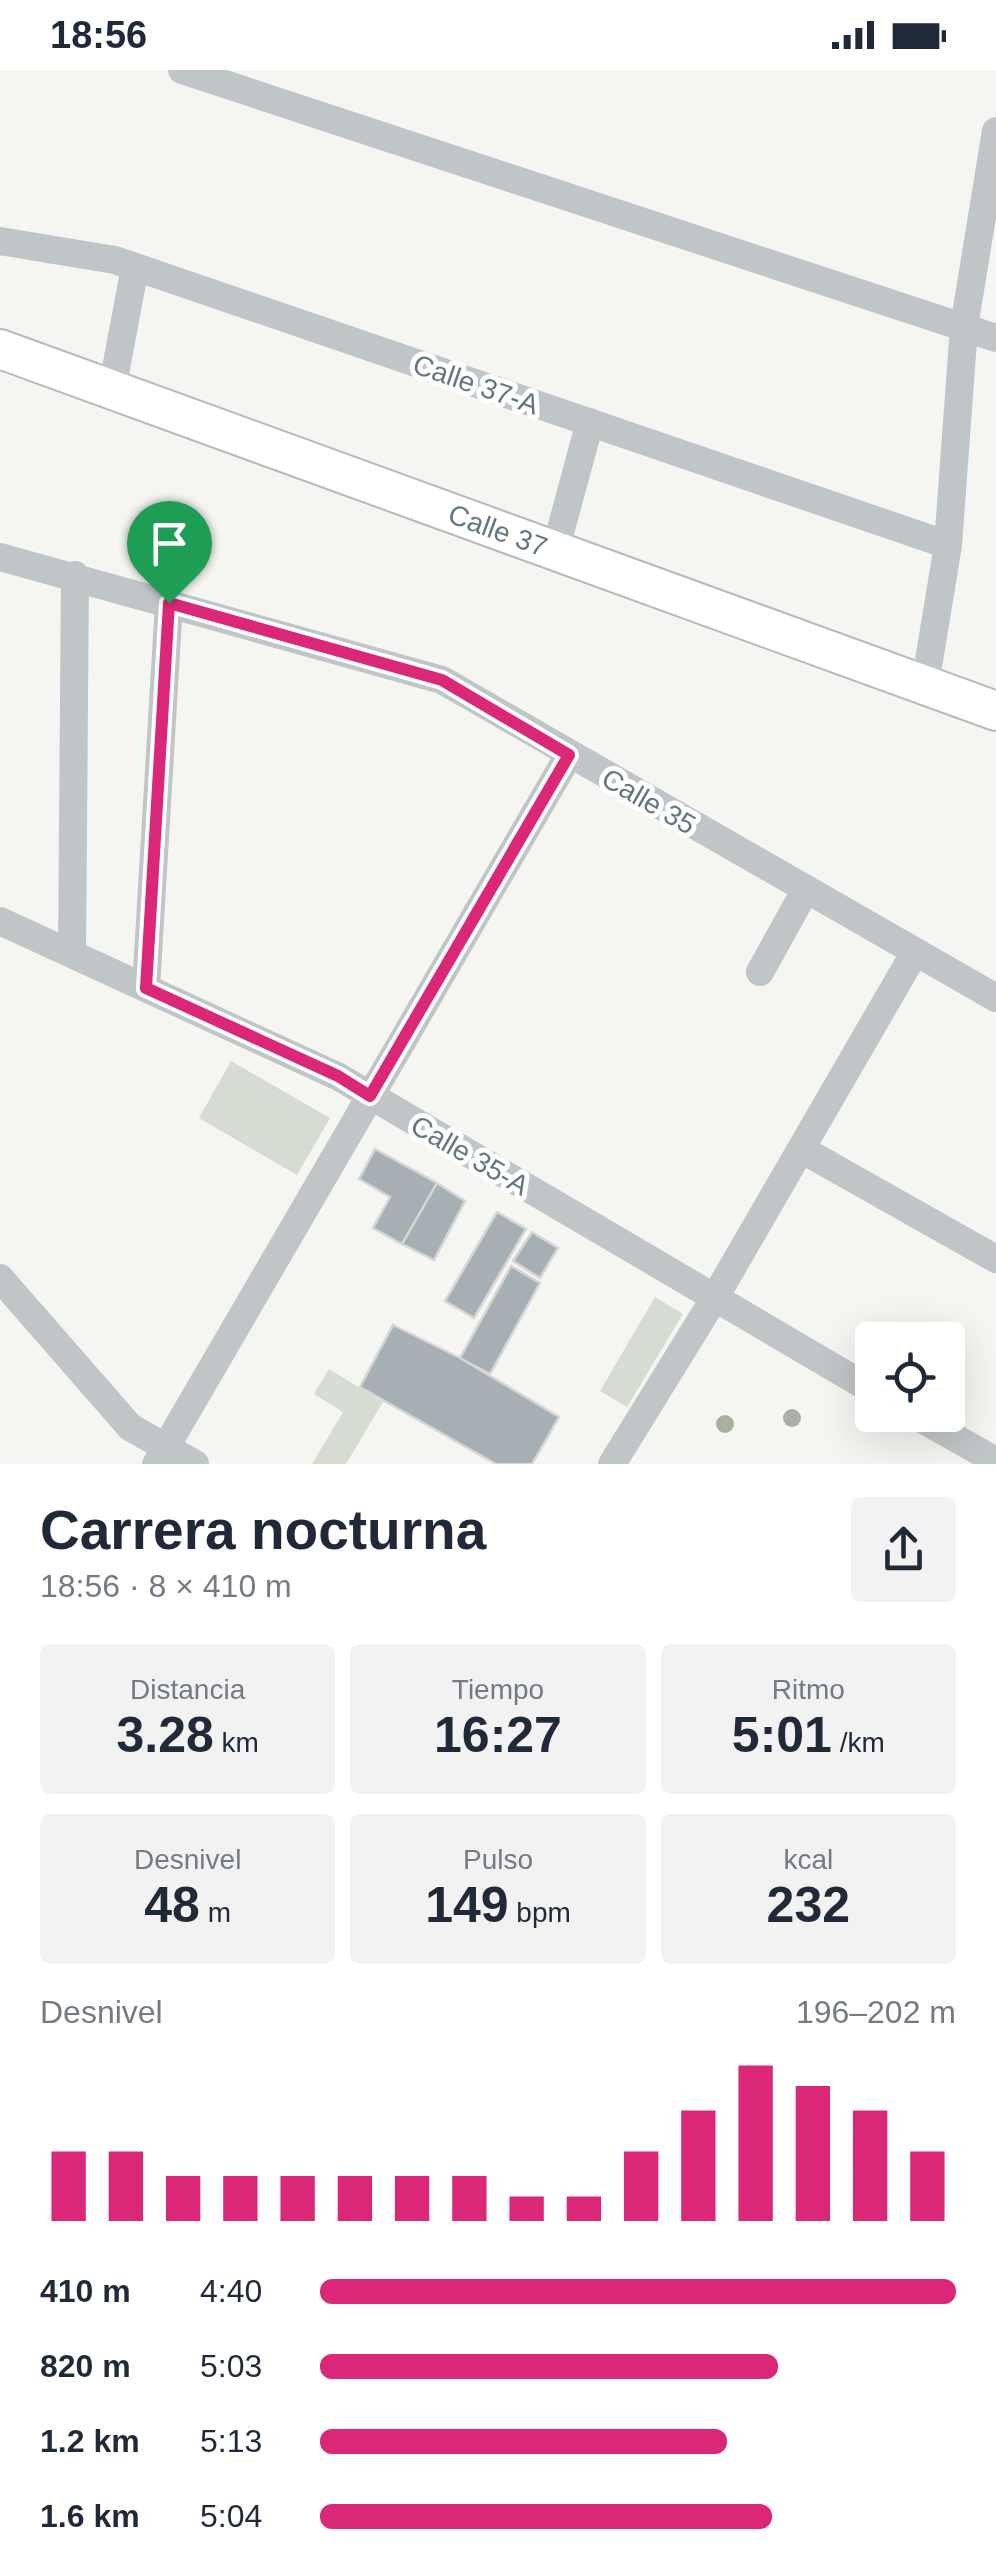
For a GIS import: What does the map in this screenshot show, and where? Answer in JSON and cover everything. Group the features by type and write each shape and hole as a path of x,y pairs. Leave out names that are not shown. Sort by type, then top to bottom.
{"street":[{"path":"182,70 996,338"},
{"path":"926,685 948,545 964,327 996,131"},
{"name":"Calle 37-A","path":"0,242 115,260 948,545"},
{"path":"112,390 135,267"},
{"name":"Calle 37","path":"0,350 996,711"},
{"path":"555,551 590,422"},
{"name":"Calle 35","path":"0,557 442,680 996,998"},
{"path":"72,954 75,575"},
{"path":"146,988 169,603"},
{"path":"161,1456 569,755"},
{"path":"760,972 806,890"},
{"name":"Calle 35-A","path":"0,921 338,1076 855,1380"},
{"path":"612,1464 916,952"},
{"path":"801,1149 996,1259"},
{"path":"0,1278 161,1456 195,1464"},
{"path":"945,1432 996,1462"}],"shaded area":[{"path":"231,1061 330,1118 297,1175 199,1118"},
{"path":"655,1297 683,1314 627,1407 600,1391"},
{"path":"329,1369 383,1402 346,1464 312,1464 343,1412 314,1394"}],"building":[{"path":"375,1149 437,1183 402,1244 373,1228 390,1197 359,1179"},
{"path":"437,1183 465,1201 434,1260 402,1244"},
{"path":"497,1212 526,1229 474,1318 445,1301"},
{"path":"532,1232 558,1248 540,1278 513,1261"},
{"path":"511,1266 540,1283 490,1374 460,1358"},
{"path":"393,1325 460,1358 559,1417 532,1464 496,1464 360,1387"}],"route":[{"path":"169,603 442,680 569,755 370,1096 338,1076 146,988 169,603"}]}
